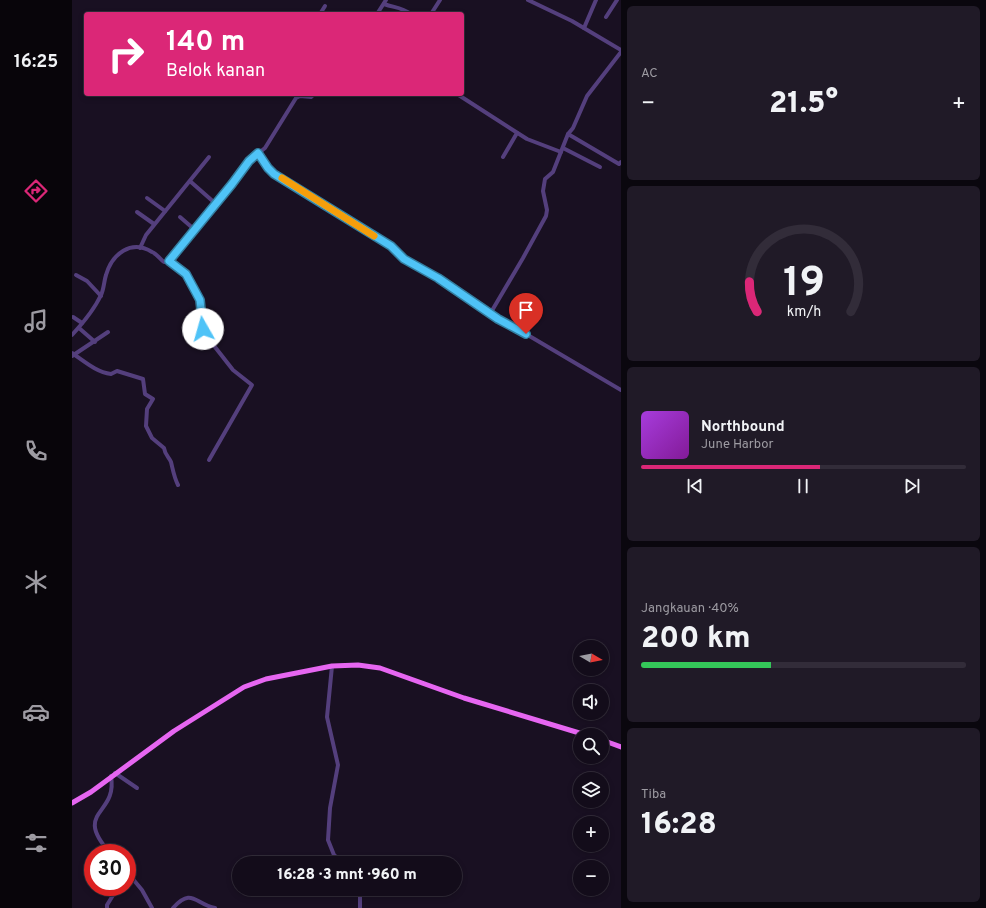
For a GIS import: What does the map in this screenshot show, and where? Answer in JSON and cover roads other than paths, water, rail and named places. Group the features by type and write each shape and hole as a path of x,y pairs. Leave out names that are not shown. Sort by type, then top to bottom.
{"main road":[{"path":"74,802 174,731 244,687 266,680 332,666 358,664 380,668 464,698 573,731"},
{"path":"609,743 621,747"}],"street":[{"path":"432,12 440,0"},
{"path":"490,314 546,216 547,210 543,194 544,182 553,172 568,134 573,128 587,96 621,51 584,28 528,0"},
{"path":"584,28 596,0"},
{"path":"606,17 615,1"},
{"path":"378,12 385,2 394,8 401,7 408,12"},
{"path":"321,12 325,6"},
{"path":"169,261 249,161 265,148 296,98 300,96 312,96"},
{"path":"461,96 517,133 536,143 560,152"},
{"path":"503,157 517,133"},
{"path":"568,134 620,164"},
{"path":"563,148 600,167"},
{"path":"258,153 274,174 391,246 404,259 438,278 490,314 621,390"},
{"path":"140,248 146,235 154,224 178,198 187,182 191,182 209,157"},
{"path":"191,182 216,204"},
{"path":"147,198 165,211"},
{"path":"137,212 154,224"},
{"path":"180,217 195,230"},
{"path":"72,335 79,328 101,296 106,274 112,261 121,251 128,248 140,248 153,252 162,261 169,261 186,274 200,300 204,333 233,370 252,385 210,460"},
{"path":"76,275 87,281 101,296"},
{"path":"73,317 82,323"},
{"path":"79,328 95,342"},
{"path":"108,332 95,342 72,354 92,367 105,373 111,374 117,371 143,379 145,394 153,399 146,409 146,429 152,438 164,448 178,485"},
{"path":"332,666 327,717 338,765 330,808 328,840 335,856"},
{"path":"103,844 97,837 94,827 96,818 110,797 113,774 137,788"},
{"path":"72,796 74,802"},
{"path":"136,883 142,890 152,908"},
{"path":"108,908 107,905 113,896"},
{"path":"360,896 360,908"},
{"path":"173,908 184,898 191,897 215,908"}]}
